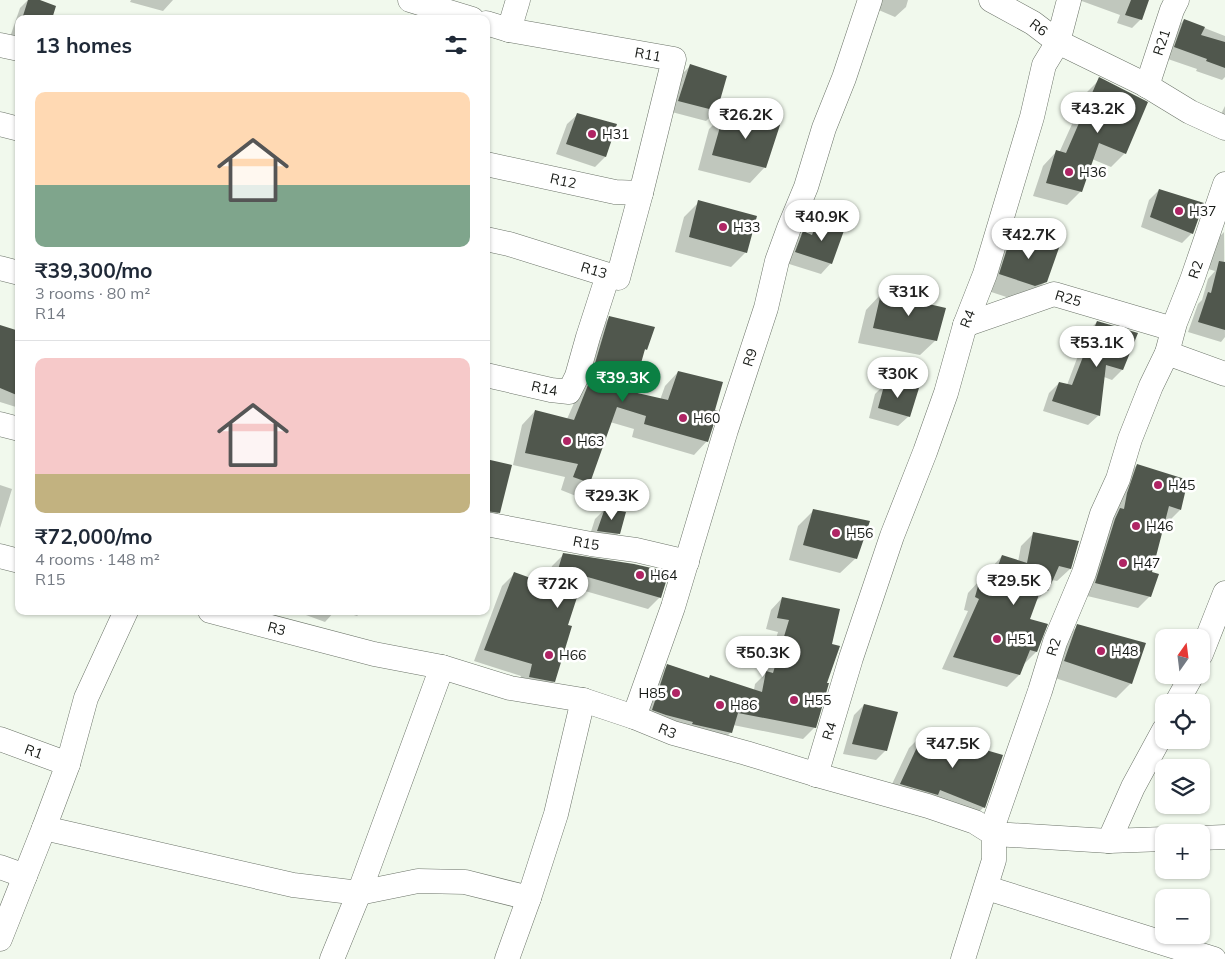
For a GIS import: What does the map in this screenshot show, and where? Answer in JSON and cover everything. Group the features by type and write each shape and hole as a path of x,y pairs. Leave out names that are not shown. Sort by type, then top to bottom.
{"street":[{"path":"410,0 459,15"},
{"path":"509,30 518,0"},
{"name":"R9","path":"634,717 673,607 726,430 766,308 777,261 806,187 824,128 844,78 870,0"},
{"name":"R4","path":"816,775 854,650 892,536 926,452 946,393 965,325 985,274 1032,117 1044,65 1058,42 1069,0"},
{"name":"R21","path":"1147,86 1177,0"},
{"name":"R6","path":"1002,3 1034,23 1058,42"},
{"name":"R11","path":"490,24 509,30 674,59 641,193"},
{"path":"1058,42 1147,86 1190,112 1225,128"},
{"path":"0,45 15,48"},
{"path":"0,124 15,128"},
{"name":"R12","path":"490,165 615,192 641,193"},
{"name":"R2","path":"994,834 994,823 1055,642 1084,573 1102,514 1118,479 1130,440 1151,386 1167,353 1173,329 1225,184"},
{"name":"R13","path":"490,241 509,244 618,278 641,193"},
{"path":"0,268 15,272"},
{"name":"R14","path":"490,377 569,392 577,376 608,274"},
{"name":"R25","path":"965,325 1054,294 1173,329"},
{"path":"1167,353 1225,374"},
{"path":"0,424 15,428"},
{"name":"R15","path":"490,525 591,544 636,550 687,562"},
{"path":"0,556 15,560"},
{"path":"1210,631 1225,593"},
{"path":"0,939 68,764 86,698 124,615"},
{"name":"R3","path":"225,615 374,654 442,667 510,688 583,700 634,717 673,733 928,806 976,822 994,834"},
{"path":"332,959 359,893 442,667"},
{"path":"507,959 556,814 583,700"},
{"name":"R1","path":"0,738 68,764"},
{"path":"1109,841 1133,787 1155,747"},
{"path":"44,828 293,885 359,893 418,881 464,882 529,898"},
{"path":"963,959 987,888 994,860 994,834 1109,841 1155,839"},
{"path":"1210,838 1225,837"},
{"path":"0,867 25,876"},
{"path":"987,888 1214,959"}],"building":[{"path":"28,0 40,0 56,6 53,15 23,15"},
{"path":"1131,0 1149,0 1142,20 1125,15"},
{"path":"1184,19 1205,27 1201,35 1225,42 1225,68 1174,47"},
{"path":"690,64 727,76 717,111 678,101"},
{"path":"1099,77 1148,102 1126,154 1099,143 1082,192 1046,183 1056,150 1066,153"},
{"name":"H31","path":"577,113 617,124 606,157 566,144"},
{"path":"724,113 780,125 766,168 712,155"},
{"name":"H37","path":"1159,189 1204,203 1193,234 1150,217"},
{"name":"H33","path":"698,200 757,216 747,253 689,237"},
{"path":"831,220 846,225 832,264 795,252 803,231 812,235 816,224 828,227"},
{"path":"1012,233 1060,245 1047,282 1035,286 999,274"},
{"path":"1219,261 1225,262 1225,330 1198,322 1208,292 1211,293"},
{"path":"881,293 946,308 937,341 873,328"},
{"path":"609,316 655,327 647,350 645,349 633,392 668,400 678,371 723,382 715,410 718,411 708,442 644,424 646,416 617,407 590,483 573,477 578,464 525,453 535,410 574,420 590,380"},
{"path":"1097,321 1138,333 1123,370 1106,365 1100,416 1052,401 1059,382 1072,385"},
{"path":"0,325 15,330 15,394 0,388"},
{"path":"885,382 919,388 910,417 878,408"},
{"path":"490,460 512,465 500,513 490,512"},
{"path":"1137,464 1188,480 1181,510 1169,506 1152,572 1159,574 1151,597 1095,583 1115,519 1120,508 1124,509 1127,493"},
{"path":"605,508 626,512 620,534 597,531"},
{"name":"H56","path":"813,509 870,521 857,559 803,545"},
{"path":"1033,532 1079,541 1071,569 1059,566 1048,591 1041,589 1030,619 1048,624 1037,652 1030,650 1020,675 953,657 979,599 975,597 980,579 992,582 1002,555 1027,563"},
{"path":"563,553 634,564 669,572 661,598 584,576 568,625 572,626 555,682 529,677 532,664 484,650 514,572 553,586"},
{"path":"782,597 840,609 832,644 840,646 827,683 829,683 816,728 738,713 732,733 692,724 693,722 652,710 667,664 709,678 710,675 762,692 766,671 773,673 789,620 777,618"},
{"name":"H48","path":"1077,624 1146,643 1132,684 1064,661"},
{"path":"864,704 898,712 887,751 852,744"},
{"path":"924,732 1003,755 985,808 940,790 938,795 900,784"}],"place":[{"name":"H31","path":"592,134"},
{"name":"H36","path":"1069,172"},
{"name":"H37","path":"1179,211"},
{"name":"H33","path":"723,227"},
{"name":"H60","path":"683,418"},
{"name":"H63","path":"567,441"},
{"name":"H45","path":"1158,485"},
{"name":"H46","path":"1136,526"},
{"name":"H56","path":"836,533"},
{"name":"H47","path":"1123,563"},
{"name":"H64","path":"640,575"},
{"name":"H51","path":"997,639"},
{"name":"H48","path":"1101,651"},
{"name":"H66","path":"549,655"},
{"name":"H85","path":"676,693"},
{"name":"H55","path":"794,700"},
{"name":"H86","path":"720,705"}]}
